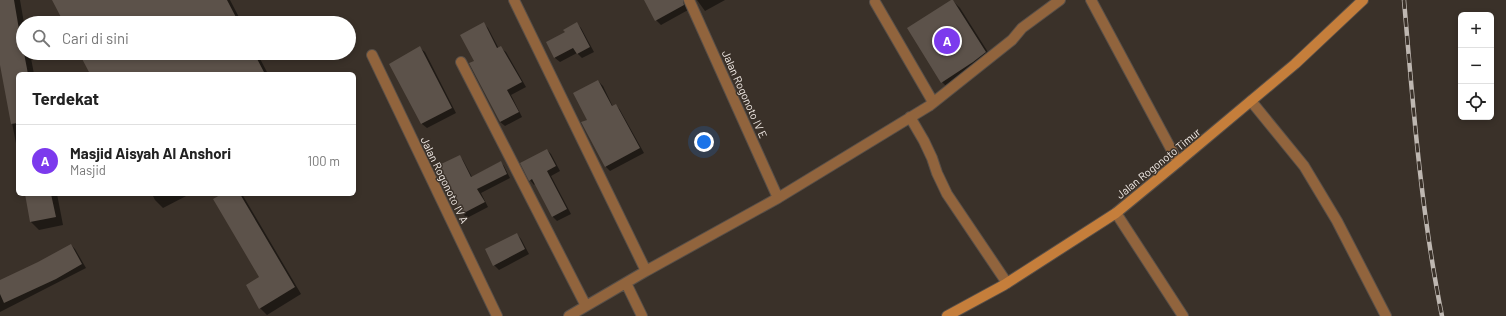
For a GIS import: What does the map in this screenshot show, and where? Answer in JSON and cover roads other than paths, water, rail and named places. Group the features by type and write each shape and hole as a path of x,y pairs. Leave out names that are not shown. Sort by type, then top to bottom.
{"main road":[{"name":"Jalan Rogonoto Timur","path":"947,316 1007,283 1116,213 1295,64 1363,0"}],"street":[{"path":"514,0 646,271"},
{"name":"Jalan Rogonoto IV E","path":"689,0 778,198"},
{"path":"569,316 646,271 778,198 910,117 933,102 1012,40 1022,28 1060,0"},
{"path":"1091,0 1178,162"},
{"path":"875,2 933,102"},
{"name":"Jalan Rogonoto IV A","path":"372,55 497,316"},
{"path":"461,62 586,306"},
{"path":"1251,101 1304,166 1337,221 1386,316"},
{"path":"910,117 924,141 932,158 936,173 948,194 1007,283"},
{"path":"1116,213 1183,316"},
{"path":"626,283 642,316"}],"railway":[{"path":"1404,0 1414,119 1423,198 1428,238 1442,316"}],"place":[{"name":"Masjid Aisyah Al Anshori","path":"947,41"}]}
